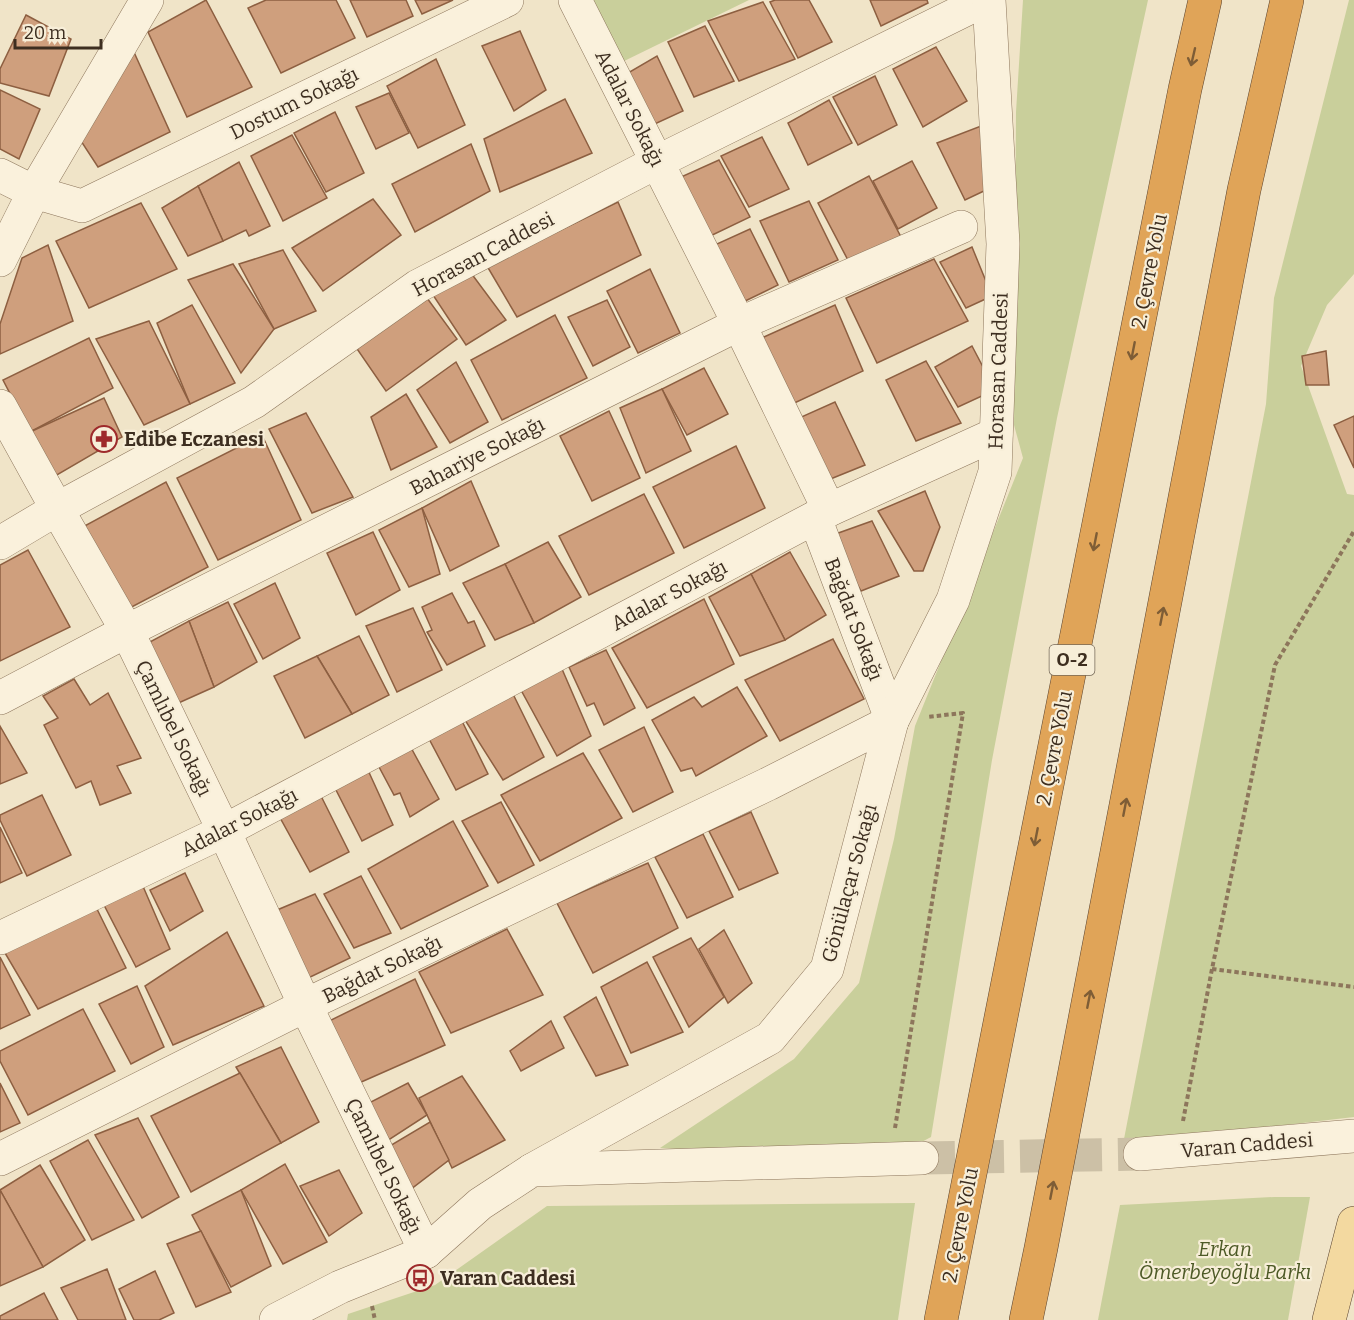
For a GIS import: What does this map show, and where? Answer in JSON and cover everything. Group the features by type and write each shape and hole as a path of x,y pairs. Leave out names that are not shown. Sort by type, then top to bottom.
{"highway":[{"name":"2. Çevre Yolu","path":"941,1320 1205,0"},
{"path":"1026,1320 1244,190 1287,0"},
{"path":"1031,1320 1041,1248"}],"main road":[{"path":"1329,1320 1354,1223"}],"street":[{"name":"Dostum Sokağı","path":"34,192 82,206 507,0"},
{"name":"Adalar Sokağı","path":"0,938 224,831 822,514 739,324 574,0"},
{"name":"Horasan Caddesi","path":"0,543 57,509 254,402 418,286 657,162 987,0 1003,244 995,472 953,600 892,721"},
{"path":"0,260 34,192 142,2"},
{"path":"0,175 34,192"},
{"name":"Bahariye Sokağı","path":"0,698 127,631 739,324 961,227"},
{"name":"Çamlıbel Sokağı","path":"0,406 127,631 426,1252"},
{"path":"822,514 996,434"},
{"name":"Bağdat Sokağı","path":"0,1159 306,1005 768,784 892,721 822,514"},
{"name":"Gönülaçar Sokağı","path":"532,1170 770,1038 827,969 892,721"},
{"name":"Varan Caddesi","path":"1140,1154 1354,1136"},
{"path":"276,1320 340,1287 426,1252 480,1204 532,1170 922,1158"},
{"path":"337,1320 340,1287"}],"path":[{"path":"1177,1151 1275,665 1354,531"},
{"path":"890,1159 963,713 892,721"},
{"path":"1212,969 1354,987"},
{"path":"372,1306 375,1320"}],"green space":[{"path":"584,0 749,0 616,65"},
{"path":"1023,0 1148,0 1057,418 992,760 931,1137 890,1159 660,1148 794,1059 859,983 894,839 915,726 1023,458 1014,425 1016,112"},
{"path":"1349,0 1354,0 1354,274 1327,305 1301,366 1347,494 1354,495 1354,1117 1166,1139 1124,1139 1266,404 1274,298"},
{"name":"Erkan Ömerbeyoğlu Parkı","path":"1310,1197 1288,1320 1098,1320 1120,1205"},
{"path":"915,1203 898,1320 347,1320 348,1314 435,1285 547,1206"}],"building":[{"path":"206,0 252,87 187,117 148,32"},
{"path":"266,0 336,0 355,38 281,73 248,8"},
{"path":"350,0 406,0 413,16 367,37"},
{"path":"415,0 453,0 422,14"},
{"path":"809,0 832,42 798,58 770,2"},
{"path":"870,0 927,0 928,3 881,26"},
{"path":"763,2 795,59 739,81 708,21"},
{"path":"26,15 71,39 49,96 0,83 0,69"},
{"path":"705,26 734,81 694,97 668,42"},
{"path":"520,31 546,90 514,111 482,46"},
{"path":"936,47 967,101 923,127 893,69"},
{"path":"133,50 170,132 98,167 81,141"},
{"path":"657,56 683,111 646,128 621,77"},
{"path":"436,59 465,125 418,148 387,86"},
{"path":"875,76 897,125 858,145 833,97"},
{"path":"0,90 40,109 19,159 0,149"},
{"path":"389,93 409,133 376,149 356,107"},
{"path":"565,99 592,153 500,192 484,139"},
{"path":"829,100 852,143 808,165 788,123"},
{"path":"335,112 364,173 326,192 294,133"},
{"path":"981,126 986,190 965,200 937,143"},
{"path":"292,135 327,198 283,221 251,156"},
{"path":"762,137 789,189 749,207 721,156"},
{"path":"471,144 490,191 415,232 392,184"},
{"path":"719,160 750,217 704,239 672,181"},
{"path":"912,161 937,208 898,229 873,181"},
{"path":"239,162 270,226 249,236 246,230 223,241 198,186"},
{"path":"869,176 901,237 850,264 818,203"},
{"path":"198,186 223,241 188,256 162,208"},
{"path":"373,199 401,235 323,291 292,248"},
{"path":"809,201 838,260 789,282 760,221"},
{"path":"618,202 641,255 517,317 487,266"},
{"path":"141,203 177,269 89,308 56,241"},
{"path":"750,229 778,285 737,305 708,248"},
{"path":"48,245 73,321 0,354 0,324 22,258"},
{"path":"972,247 992,296 966,308 940,262"},
{"path":"283,250 316,311 274,329 239,264"},
{"path":"934,259 968,321 877,363 846,298"},
{"path":"233,264 274,329 241,373 188,280"},
{"path":"650,269 680,333 638,353 607,291"},
{"path":"471,273 506,320 466,345 433,295"},
{"path":"427,298 457,339 386,391 353,343"},
{"path":"607,300 630,347 593,366 568,317"},
{"path":"192,305 235,383 190,404 157,323"},
{"path":"835,305 863,371 788,406 755,341"},
{"path":"555,315 587,378 502,420 471,360"},
{"path":"149,321 190,404 144,425 96,339"},
{"path":"89,338 113,388 30,432 3,380"},
{"path":"972,346 995,390 958,407 935,367"},
{"path":"1326,351 1329,385 1306,385 1302,356"},
{"path":"926,361 961,423 916,441 886,380"},
{"path":"456,362 488,422 450,443 417,390"},
{"path":"704,368 728,414 687,435 662,389"},
{"path":"662,389 691,451 646,473 620,408"},
{"path":"406,394 437,447 391,470 371,417"},
{"path":"104,398 122,437 50,479 30,432"},
{"path":"835,402 865,465 828,480 799,418"},
{"path":"609,411 640,478 592,501 560,436"},
{"path":"306,413 353,497 312,513 269,429"},
{"path":"1354,416 1354,468 1334,425"},
{"path":"262,435 301,520 218,560 177,478"},
{"path":"736,446 765,508 684,548 653,487"},
{"path":"471,481 499,546 450,571 422,508"},
{"path":"166,482 208,567 124,611 79,529"},
{"path":"925,491 940,527 923,571 914,571 878,511"},
{"path":"644,494 674,553 589,595 559,536"},
{"path":"422,508 440,574 409,587 379,530"},
{"path":"872,521 899,576 861,591 830,536"},
{"path":"373,532 400,590 356,615 327,553"},
{"path":"548,542 581,597 534,623 505,564"},
{"path":"28,550 70,627 0,661 0,565"},
{"path":"790,552 826,615 785,640 751,574"},
{"path":"505,564 534,623 495,640 463,583"},
{"path":"751,574 785,640 740,656 709,597"},
{"path":"275,583 300,638 263,659 234,604"},
{"path":"452,593 468,623 474,621 485,646 447,665 427,632 432,630 422,607"},
{"path":"704,599 734,664 647,708 612,648"},
{"path":"228,602 257,662 214,687 189,621"},
{"path":"413,608 442,670 397,692 366,626"},
{"path":"189,621 214,687 174,705 146,644"},
{"path":"359,636 389,695 352,714 317,656"},
{"path":"833,639 864,699 780,741 745,680"},
{"path":"606,650 635,708 604,725 594,703 587,706 569,667"},
{"path":"317,656 352,714 305,738 274,676"},
{"path":"562,669 591,736 557,756 521,690"},
{"path":"74,679 90,705 108,693 141,758 117,766 131,793 100,805 91,781 76,788 44,725 58,718 43,696"},
{"path":"737,687 767,736 696,776 692,768 681,771 652,720 694,697 702,707"},
{"path":"512,692 544,757 503,780 465,720"},
{"path":"460,717 488,774 456,790 427,735"},
{"path":"0,726 27,773 0,784"},
{"path":"644,727 673,792 633,812 599,750"},
{"path":"409,744 439,799 410,817 400,793 394,795 378,765"},
{"path":"583,753 622,818 540,861 501,795"},
{"path":"367,768 393,825 362,841 335,788"},
{"path":"319,792 349,852 310,872 278,814"},
{"path":"42,795 71,855 27,876 0,820 0,815"},
{"path":"501,802 534,865 498,883 462,821"},
{"path":"751,812 778,873 739,890 709,831"},
{"path":"453,821 488,886 401,929 368,869"},
{"path":"0,827 22,873 0,883"},
{"path":"703,834 733,897 687,918 655,857"},
{"path":"648,863 678,928 593,973 557,903"},
{"path":"185,873 203,911 170,931 150,890"},
{"path":"361,876 391,933 354,948 324,894"},
{"path":"142,884 170,949 136,967 104,905"},
{"path":"315,894 350,958 304,980 270,913"},
{"path":"94,903 126,968 38,1009 5,953"},
{"path":"507,929 543,995 451,1033 419,972"},
{"path":"724,930 752,983 728,1003 699,949"},
{"path":"227,932 264,1006 173,1045 145,986"},
{"path":"691,938 724,997 689,1027 653,957"},
{"path":"0,957 30,1015 0,1029"},
{"path":"647,962 683,1032 631,1053 601,987"},
{"path":"415,979 445,1045 359,1083 323,1024"},
{"path":"137,986 164,1047 131,1064 99,1004"},
{"path":"596,997 628,1065 596,1076 564,1017"},
{"path":"83,1009 115,1071 28,1115 0,1061 0,1051"},
{"path":"551,1021 564,1048 521,1071 510,1051"},
{"path":"281,1047 319,1122 281,1143 236,1067"},
{"path":"240,1073 281,1143 191,1192 151,1116"},
{"path":"462,1076 505,1140 452,1168 419,1098"},
{"path":"0,1083 20,1123 0,1132"},
{"path":"408,1083 427,1115 387,1141 365,1105"},
{"path":"138,1118 179,1197 142,1218 95,1135"},
{"path":"430,1122 449,1160 411,1189 388,1147"},
{"path":"88,1140 134,1220 92,1240 50,1161"},
{"path":"285,1164 327,1242 283,1264 241,1190"},
{"path":"40,1165 85,1240 43,1267 0,1190"},
{"path":"339,1170 362,1213 329,1236 300,1186"},
{"path":"0,1190 43,1267 0,1286"},
{"path":"241,1190 271,1266 231,1287 192,1215"},
{"path":"201,1231 231,1292 196,1307 167,1244"},
{"path":"107,1269 126,1320 78,1320 61,1288"},
{"path":"155,1271 174,1313 159,1320 134,1320 119,1289"},
{"path":"44,1293 58,1320 0,1320 0,1316"}],"tunnel":[{"path":"922,1158 1140,1154"}],"place":[{"name":"Edibe Eczanesi","path":"104,439"},
{"name":"Varan Caddesi","path":"420,1278"}]}
